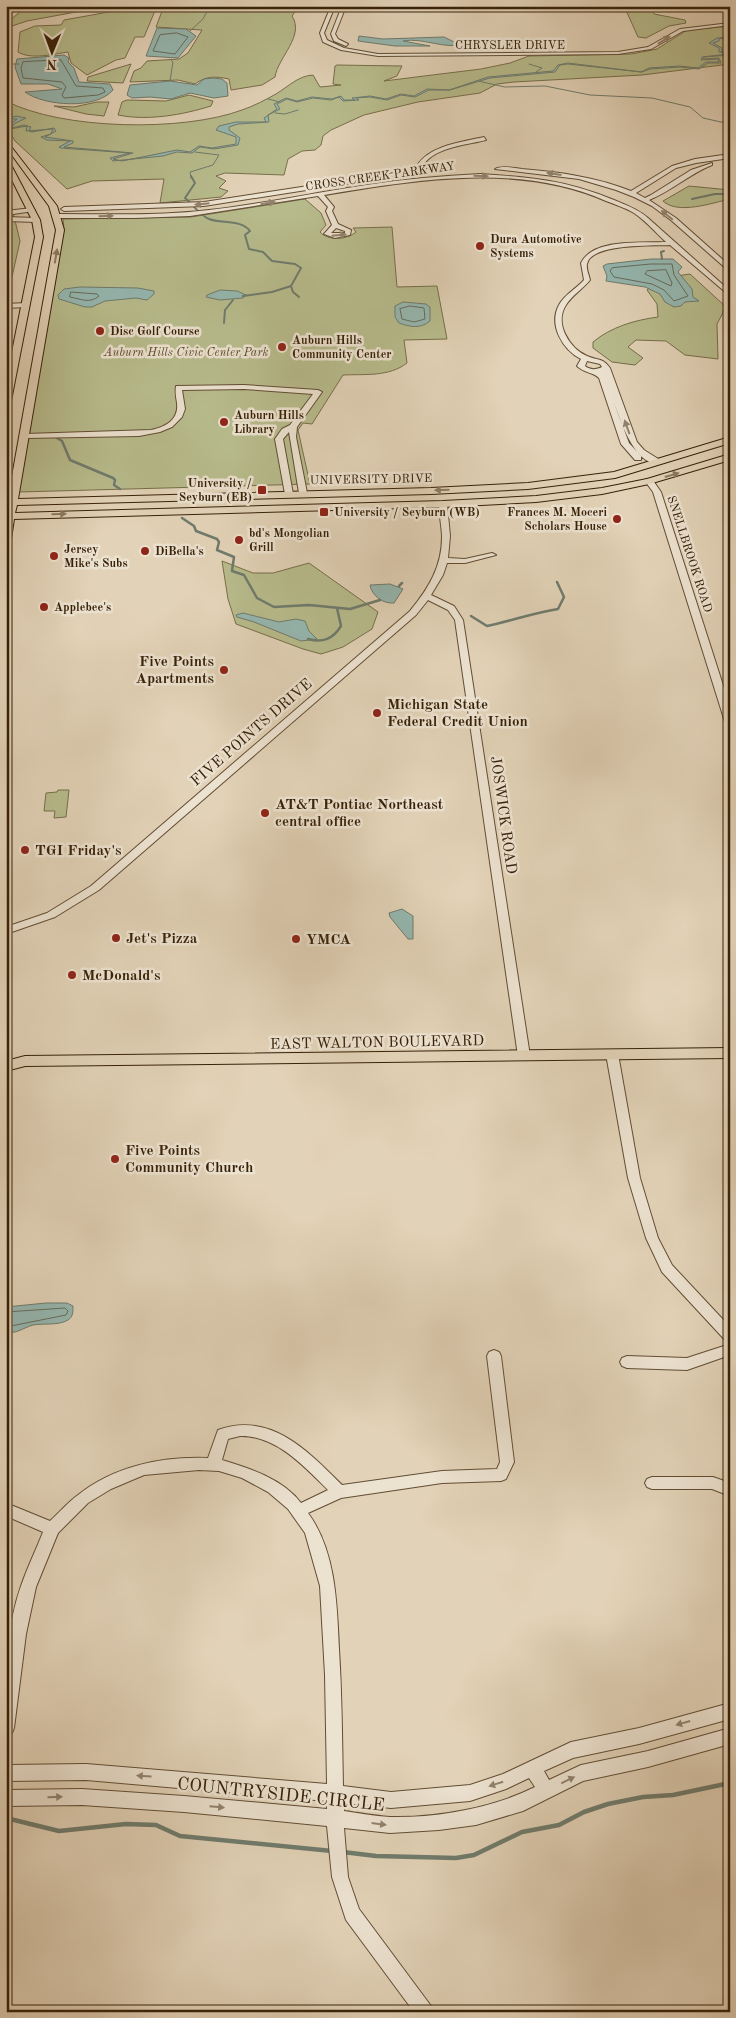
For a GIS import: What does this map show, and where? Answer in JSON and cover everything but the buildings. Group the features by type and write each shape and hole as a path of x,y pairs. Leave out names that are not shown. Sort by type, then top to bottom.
{"main road":[{"path":"6,11 12,6"},
{"path":"6,142 56,213 60,234 41,342 27,356 14,409 25,436 11,485 6,539"},
{"path":"6,161 32,211 41,217 56,213"},
{"path":"18,182 36,182"},
{"path":"30,402 27,356 20,339 33,304 38,275 41,217"},
{"path":"38,275 53,276"},
{"path":"33,304 47,308"},
{"path":"20,339 26,342 41,342"},
{"path":"14,409 30,402"},
{"path":"14,409 30,402"},
{"name":"UNIVERSITY DRIVE","path":"10,502 510,487 607,476 730,440"},
{"path":"704,465 689,463 688,459 730,445"},
{"name":"UNIVERSITY DRIVE","path":"8,516 472,504 522,500 585,493 649,481 729,457"},
{"path":"522,500 538,495 604,486 613,482 607,476"},
{"path":"472,504 466,501 466,495 539,489 565,482"},
{"path":"332,507 331,502 335,498 385,496 412,491"},
{"path":"224,510 245,505 302,502 303,493"},
{"path":"207,510 204,507 206,502 259,499 285,494"},
{"path":"113,513 106,510 105,506 123,499"},
{"name":"EAST WALTON BOULEVARD","path":"6,1066 25,1061 730,1053"},
{"name":"EAST WALTON BOULEVARD","path":"6,1055 25,1061"}],"street":[{"name":"CHRYSLER DRIVE","path":"333,6 322,34 325,41 343,49 384,55 618,54 649,48 682,30 730,22"},
{"name":"CHRYSLER DRIVE","path":"344,6 333,34 336,40 350,46 380,52 616,50 641,45 662,33"},
{"name":"CHRYSLER DRIVE","path":"668,29 687,24 730,22"},
{"path":"422,171 422,160 431,155 484,139"},
{"path":"382,185 435,174 436,170 431,155"},
{"path":"628,207 631,194 652,183 666,172 681,165 730,158"},
{"path":"644,200 672,188 698,168 730,158"},
{"name":"CROSS CREEK PARKWAY","path":"56,213 204,204 350,181 455,168"},
{"path":"489,168 569,176 631,194 665,213 677,230 730,270"},
{"name":"CROSS CREEK PARKWAY","path":"56,213 193,213 451,176 502,176 574,187 628,207 730,294"},
{"path":"315,202 308,197 306,191 350,181"},
{"path":"320,195 331,207 329,211 335,225"},
{"path":"322,208 329,211"},
{"path":"6,213 32,211"},
{"path":"637,213 645,214 662,228 677,230"},
{"path":"6,219 41,217"},
{"path":"657,462 641,452 633,442 605,368 606,364 585,358 561,333 558,314 568,297 587,280 584,263 590,255 598,250 664,237 688,239 708,256 720,261"},
{"path":"628,245 672,243"},
{"path":"692,262 703,266 720,281 730,283"},
{"path":"6,306 33,304"},
{"path":"585,358 582,367 596,371 601,376 625,444 645,465"},
{"path":"596,371 605,368"},
{"path":"25,436 156,431 172,424 179,417 181,409 179,388 244,387 318,392 293,427 286,431 279,439 286,472 285,494"},
{"path":"293,427 292,437 303,493"},
{"path":"286,472 300,472"},
{"name":"SNELLBROOK ROAD","path":"649,481 657,492 730,722"},
{"name":"FIVE POINTS DRIVE","path":"6,931 56,913 95,888 395,630 427,596 439,577 446,560 448,539 443,504"},
{"path":"446,560 465,561 492,555"},
{"name":"JOSWICK ROAD","path":"427,596 452,608 459,620 524,1056"},
{"path":"612,1054 634,1178 652,1238 667,1268 730,1336"},
{"path":"627,1362 688,1364 730,1349"},
{"path":"299,1511 339,1492 442,1477 501,1475 507,1462 494,1356"},
{"path":"213,1465 223,1434 246,1430 276,1439 299,1452 339,1492"},
{"name":"COUNTRYSIDE CIRCLE","path":"6,1728 18,1634 28,1586 52,1529 83,1499 142,1469 213,1465 246,1473 273,1488 293,1504 312,1530 328,1586 333,1675 336,1806"},
{"path":"652,1483 713,1483 730,1490"},
{"path":"6,1509 52,1529"},
{"name":"COUNTRYSIDE CIRCLE","path":"6,1798 82,1797 287,1812 391,1800 436,1797 470,1792 506,1781 571,1750 639,1736 730,1711"},
{"name":"COUNTRYSIDE CIRCLE","path":"6,1773 95,1773 336,1806 390,1825 439,1822 476,1817 517,1804 581,1773 648,1760 730,1736"},
{"path":"533,1769 546,1790"},
{"path":"336,1806 336,1842 340,1877 352,1914 425,2012"}],"green space":[{"path":"27,6 90,6 92,9 27,21 6,28 8,22"},
{"path":"117,6 157,6 144,37 135,37 125,58 116,60 87,75 71,63 68,52 29,56 18,52 20,32 35,26 61,25 64,20 114,11"},
{"path":"164,6 212,9 225,6 299,6 292,16 295,24 293,39 277,69 275,77 262,85 231,90 229,79 219,77 207,78 195,84 178,80 130,82 134,71 141,68 147,61 179,59 188,53 202,30 156,27"},
{"path":"624,6 650,6 654,14 685,20 686,23 669,26 646,38 638,37"},
{"path":"730,26 730,64 642,75 497,84 480,93 418,102 364,115 331,130 323,136 321,145 315,150 302,151 288,159 284,175 225,173 216,176 226,181 219,188 228,191 221,197 160,203 164,179 92,181 67,189 15,141 6,127 6,101 30,111 58,118 90,122 123,125 188,122 217,117 246,108 276,94 298,79 308,76 313,75 320,87 341,85 333,84 335,66 337,65 402,66 397,76 384,81 481,69 510,63 529,56 632,54 657,49 687,30"},
{"path":"131,64 123,83 87,81 88,77"},
{"path":"189,95 213,101 211,106 177,114 153,117 118,115 122,102 127,100 166,101"},
{"path":"97,102 109,102 104,116 86,114 54,106 74,107"},
{"path":"689,186 730,190 730,199 686,208 669,205 663,201"},
{"name":"Auburn Hills Civic Center Park","path":"305,199 321,213 326,225 320,232 328,237 348,237 356,232 353,228 392,227 397,287 437,286 447,339 404,340 407,363 385,373 343,375 312,424 303,423 298,430 310,484 19,492 26,438 64,229 63,219 191,217"},
{"path":"6,204 11,204 20,241 12,277 6,277"},
{"path":"690,274 726,307 717,324 718,359 685,355 666,341 636,340 628,347 643,358 635,365 612,362 593,348 593,342 615,328 632,322 658,317 657,304 647,290 663,278"},
{"path":"222,561 253,573 273,573 309,563 378,612 372,629 343,647 321,654 236,624 228,599"},
{"path":"58,790 69,790 66,817 54,818 55,811 44,811 46,793 57,792"}],"water":[{"path":"157,28 186,29 196,36 178,58 146,56"},
{"path":"359,36 383,39 444,37 456,43 465,44 449,46 411,40 403,41 430,46 395,46 358,41"},
{"path":"730,37 719,39 719,41 713,43 722,48 721,52 730,52 730,55 704,57 703,59 719,58 721,63 708,63 699,69 680,67 650,69 641,72 649,68 679,66 698,68 706,62 719,62 718,59 701,60 702,57 728,54 719,52 719,48 709,43 717,38"},
{"path":"64,55 69,58 68,62 74,68 79,82 110,84 113,90 95,101 70,104 44,100 25,92 62,89 48,84 21,84 15,67 17,59"},
{"path":"568,63 634,71 568,64 560,65 555,72 490,78 449,90 488,77 553,71 558,65"},
{"path":"204,79 222,79 227,83 228,96 214,98 190,93 171,99 132,98 127,95 130,85 170,81 197,85"},
{"path":"427,89 449,90 429,90 415,97 401,95 387,100 370,97 356,98 359,100 343,101 339,97 331,100 313,98 297,102 287,99 277,104 280,109 269,114 277,109 274,104 286,98 297,101 312,97 332,99 341,96 344,100 355,100 352,98 370,96 386,99 401,94 414,96"},
{"path":"268,115 269,122 238,124 229,127 229,130 240,138 238,145 214,149 200,147 192,153 177,152 163,156 131,159 177,150 190,152 199,146 212,148 236,144 236,137 216,130 219,126 236,122 266,122 264,118"},
{"path":"16,116 26,118 14,124 12,128 24,125 31,127 29,131 26,131 27,126 10,129 8,126 17,119 6,119"},
{"path":"50,134 45,137 73,141 73,143 64,147 133,153 113,159 119,160 113,161 110,158 130,153 61,148 59,147 70,141 47,140 41,137"},
{"path":"651,259 673,259 682,267 678,272 692,289 693,297 699,301 685,302 681,306 674,307 665,302 660,294 645,287 606,281 607,276 603,266 607,264"},
{"path":"80,287 138,288 154,291 154,294 147,300 136,298 105,301 92,307 85,307 59,299 58,295 64,289"},
{"path":"220,290 237,291 246,295 243,298 220,300 206,297"},
{"path":"403,302 426,304 430,307 430,321 427,324 415,326 399,323 395,317 395,306"},
{"path":"390,584 403,589 394,603 386,602 379,598 373,593 370,585"},
{"path":"243,613 279,622 296,619 305,621 309,631 317,639 301,641 236,615"},
{"path":"402,909 413,916 413,939 408,939 390,917 389,913"},
{"path":"67,1303 73,1306 72,1316 70,1319 60,1323 33,1325 17,1331 6,1332 6,1307"}],"waterway":[{"path":"190,31 203,19 208,9"},
{"path":"170,59 173,62 170,81"},
{"path":"6,64 19,64"},
{"path":"529,64 542,68 536,72"},
{"path":"478,81 505,87 545,86 590,95 652,98 690,107 703,118 730,124"},
{"path":"268,99 280,102"},
{"path":"275,113 285,114 298,110"},
{"path":"191,178 190,172 213,165 219,155 195,152"},
{"path":"191,176 195,183 185,198 203,215 209,219 236,223 246,227 250,231 245,235 249,249 263,252 272,261 295,264 301,268 291,286"},
{"path":"692,199 715,194 730,194"},
{"path":"662,259 661,252 664,251"},
{"path":"243,296 272,292 291,286"},
{"path":"291,286 293,292 299,297"},
{"path":"224,323 225,310 233,300"},
{"path":"57,438 62,441 70,460 113,478 115,480 114,485 120,489"},
{"path":"182,518 194,526 196,531 217,539 219,542 217,550 234,557 232,571 244,575 257,598 274,607 309,605 350,609 380,600"},
{"path":"471,616 487,626 558,609 564,597 557,582"},
{"path":"399,586 402,583"},
{"path":"308,639 323,640 335,634 341,626 337,608"},
{"path":"343,1852 376,1856 456,1858 474,1855 522,1832 559,1825 584,1812 608,1804 643,1797 673,1795 730,1783"},
{"path":"6,1818 59,1831 126,1824 156,1825 180,1836 332,1851"}],"place":[{"name":"Dura Automotive Systems","path":"480,246"},
{"name":"Disc Golf Course","path":"100,331"},
{"name":"Auburn Hills Community Center","path":"282,347"},
{"name":"Auburn Hills Library","path":"224,422"},
{"name":"University / Seyburn (EB)","path":"262,490"},
{"name":"University / Seyburn (WB)","path":"324,512"},
{"name":"Frances M. Moceri Scholars House","path":"617,519"},
{"name":"bd's Mongolian Grill","path":"239,540"},
{"name":"DiBella's","path":"145,551"},
{"name":"Jersey Mike's Subs","path":"54,556"},
{"name":"Applebee's","path":"44,607"},
{"name":"Five Points Apartments","path":"224,670"},
{"name":"Michigan State Federal Credit Union","path":"377,713"},
{"name":"AT&T Pontiac Northeast central office","path":"265,813"},
{"name":"TGI Friday's","path":"25,850"},
{"name":"Jet's Pizza","path":"116,938"},
{"name":"YMCA","path":"296,939"},
{"name":"McDonald's","path":"72,975"},
{"name":"Five Points Community Church","path":"115,1159"}]}
